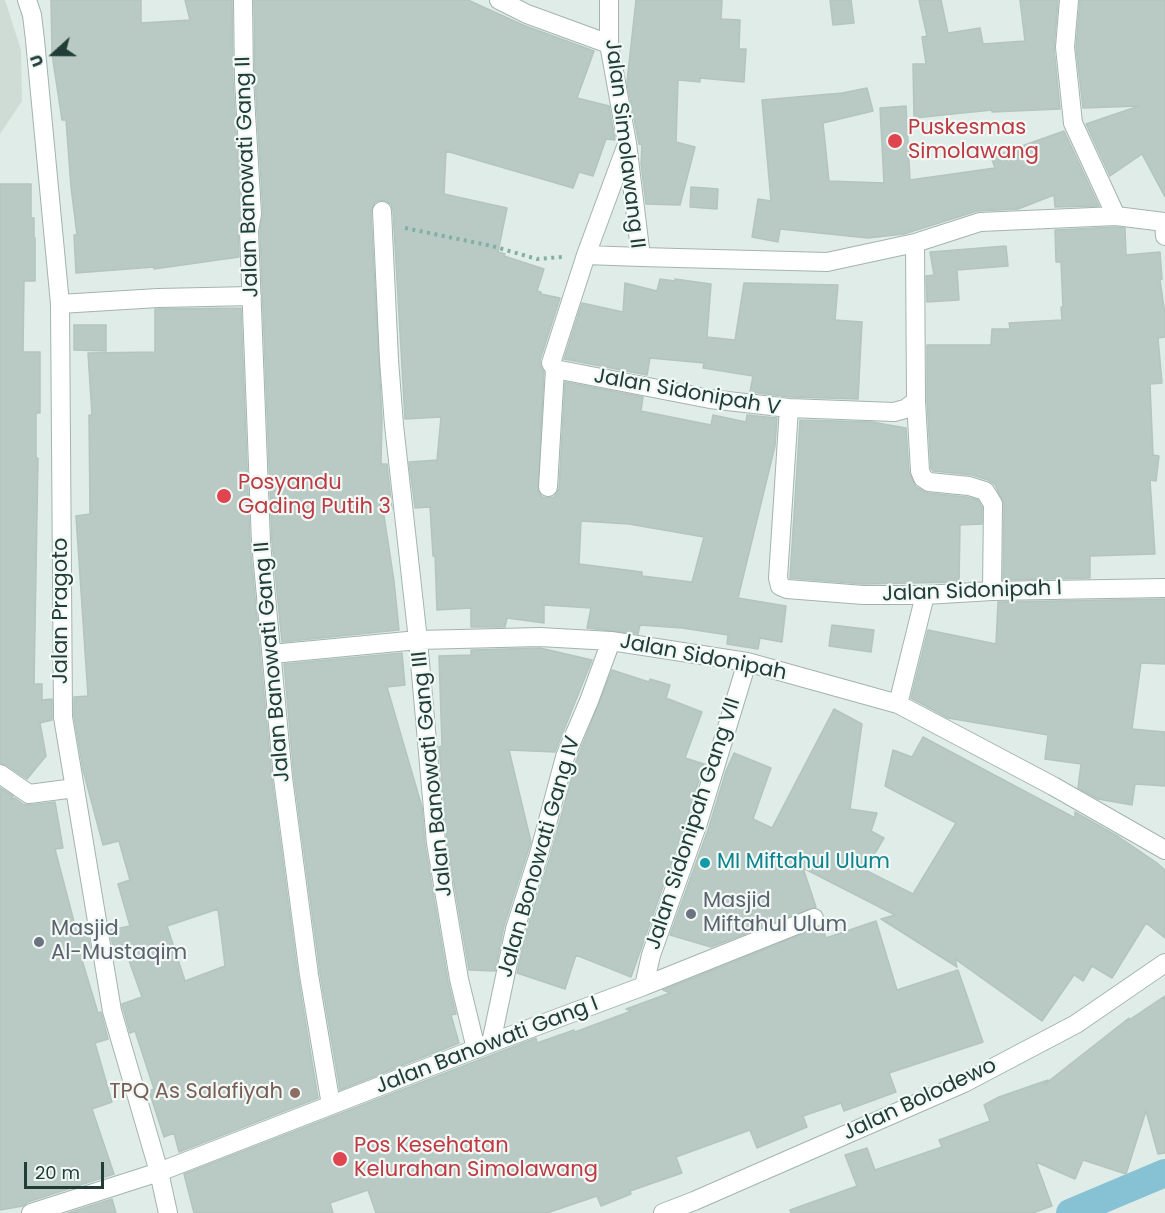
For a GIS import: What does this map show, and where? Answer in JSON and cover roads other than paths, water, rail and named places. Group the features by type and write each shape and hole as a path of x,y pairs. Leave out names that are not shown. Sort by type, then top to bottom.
{"street":[{"name":"Jalan Pragoto","path":"27,0 32,15 35,40 60,304 63,717 112,1011 159,1172 168,1213"},
{"name":"Jalan Banowati Gang II","path":"243,0 244,80 252,214 249,231 261,543 283,778 294,866 331,1105"},
{"path":"499,0 527,14 609,44"},
{"name":"Jalan Simolawang II","path":"586,255 641,257 627,143 609,44 609,0"},
{"path":"1069,0 1065,47 1073,123 1116,216"},
{"path":"548,487 555,369 551,363 586,255 627,143"},
{"path":"641,257 827,261 915,243 980,222 1116,216 1164,229"},
{"name":"Jalan Banowati Gang III","path":"383,218 393,414 418,640 436,843 459,979 483,1046"},
{"path":"915,243 916,401 920,471 923,478 929,482 985,490 993,504 992,591"},
{"path":"60,304 158,298 252,296"},
{"name":"Jalan Sidonipah V","path":"555,369 710,399 789,408 778,578 780,586"},
{"path":"789,408 894,412 905,409 916,401"},
{"name":"Jalan Sidonipah I","path":"780,586 787,589 863,595 1165,588"},
{"path":"898,704 925,595"},
{"name":"Jalan Sidonipah","path":"272,654 418,640 540,638 610,641 747,662 898,704 1053,786 1165,850"},
{"name":"Jalan Bonowati Gang IV","path":"483,1046 565,757 590,701 610,641"},
{"name":"Jalan Sidonipah Gang VII","path":"644,986 651,955 698,824 747,662"},
{"path":"0,774 29,794 75,788"},
{"name":"Jalan Banowati Gang I","path":"31,1213 159,1172 644,986 814,918"},
{"name":"Jalan Bolodewo","path":"663,1213 964,1083 1076,1024 1165,963"}],"waterway":[{"path":"1070,1213 1165,1173"}],"place":[{"name":"Puskesmas Simolawang","path":"895,141"},
{"name":"Posyandu Gading Putih 3","path":"224,496"},
{"name":"MI Miftahul Ulum","path":"705,863"},
{"name":"Masjid Miftahul Ulum","path":"691,914"},
{"name":"Masjid Al-Mustaqim","path":"39,942"},
{"name":"TPQ As Salafiyah","path":"295,1093"},
{"name":"Pos Kesehatan Kelurahan Simolawang","path":"340,1159"}]}
